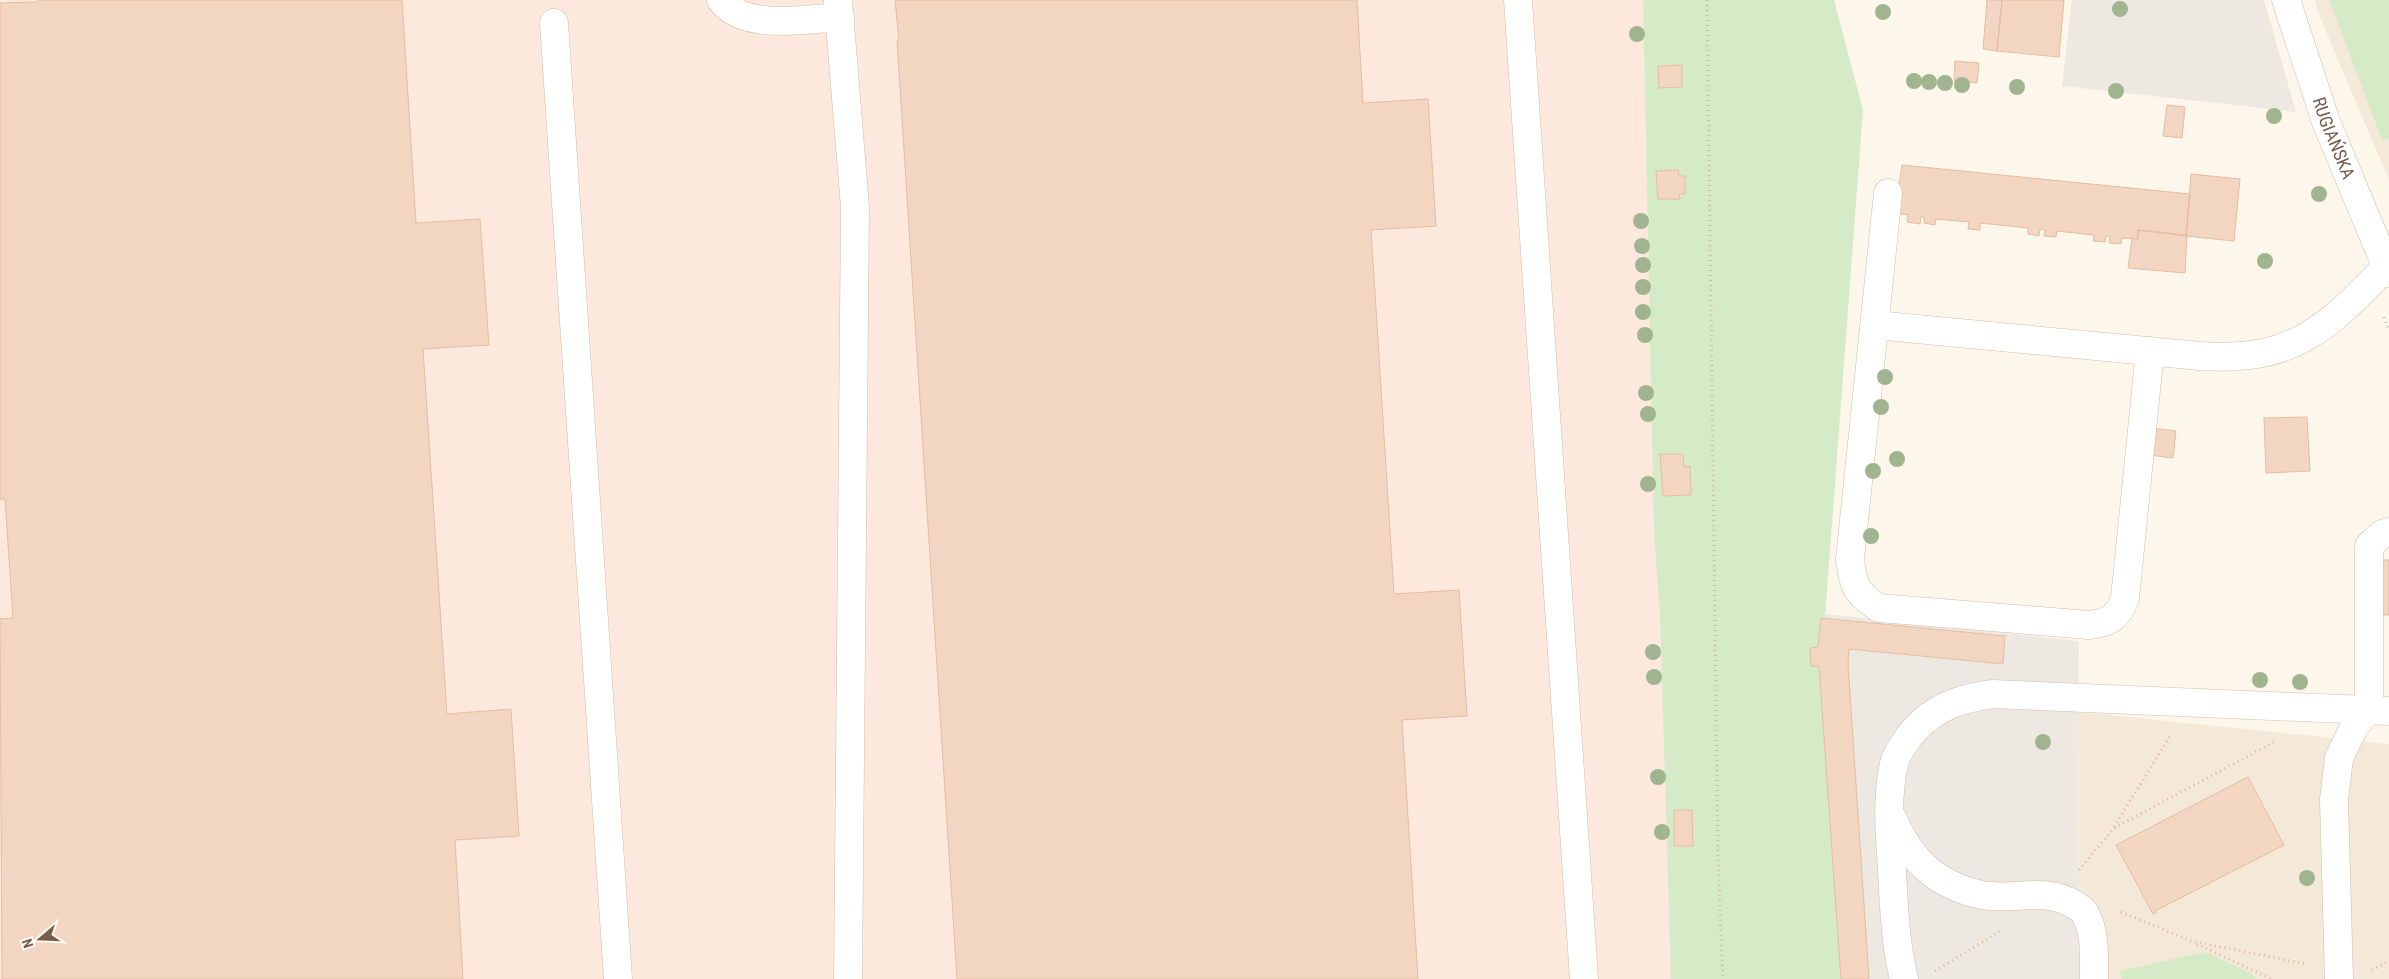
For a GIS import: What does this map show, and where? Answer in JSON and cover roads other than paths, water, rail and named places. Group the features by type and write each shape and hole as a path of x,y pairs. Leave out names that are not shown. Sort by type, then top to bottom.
{"street":[{"path":"721,0 735,12 750,18 787,20 839,8 856,207 848,979"},
{"path":"1518,0 1584,979"},
{"name":"RUGIAŃSKA","path":"2286,0 2326,122 2388,270"},
{"path":"554,23 618,979"},
{"path":"1888,193 1850,559 1857,590 1867,601 1879,608 2089,625 2103,623 2114,618 2122,608 2125,598 2150,351"},
{"path":"1875,325 2230,358 2274,351 2321,329 2340,315 2388,270"},
{"path":"2379,710 2369,546 2382,534 2389,532"},
{"path":"1917,976 1896,949 1889,794 1894,761 1908,737 1924,720 1946,705 1973,696 1994,694 2379,710"},
{"path":"2339,975 2335,776 2339,758 2346,741 2379,710"},
{"path":"1890,811 1903,842 1912,856 1943,881 1984,895 2057,896 2064,898 2083,910 2091,928 2094,979"}]}
